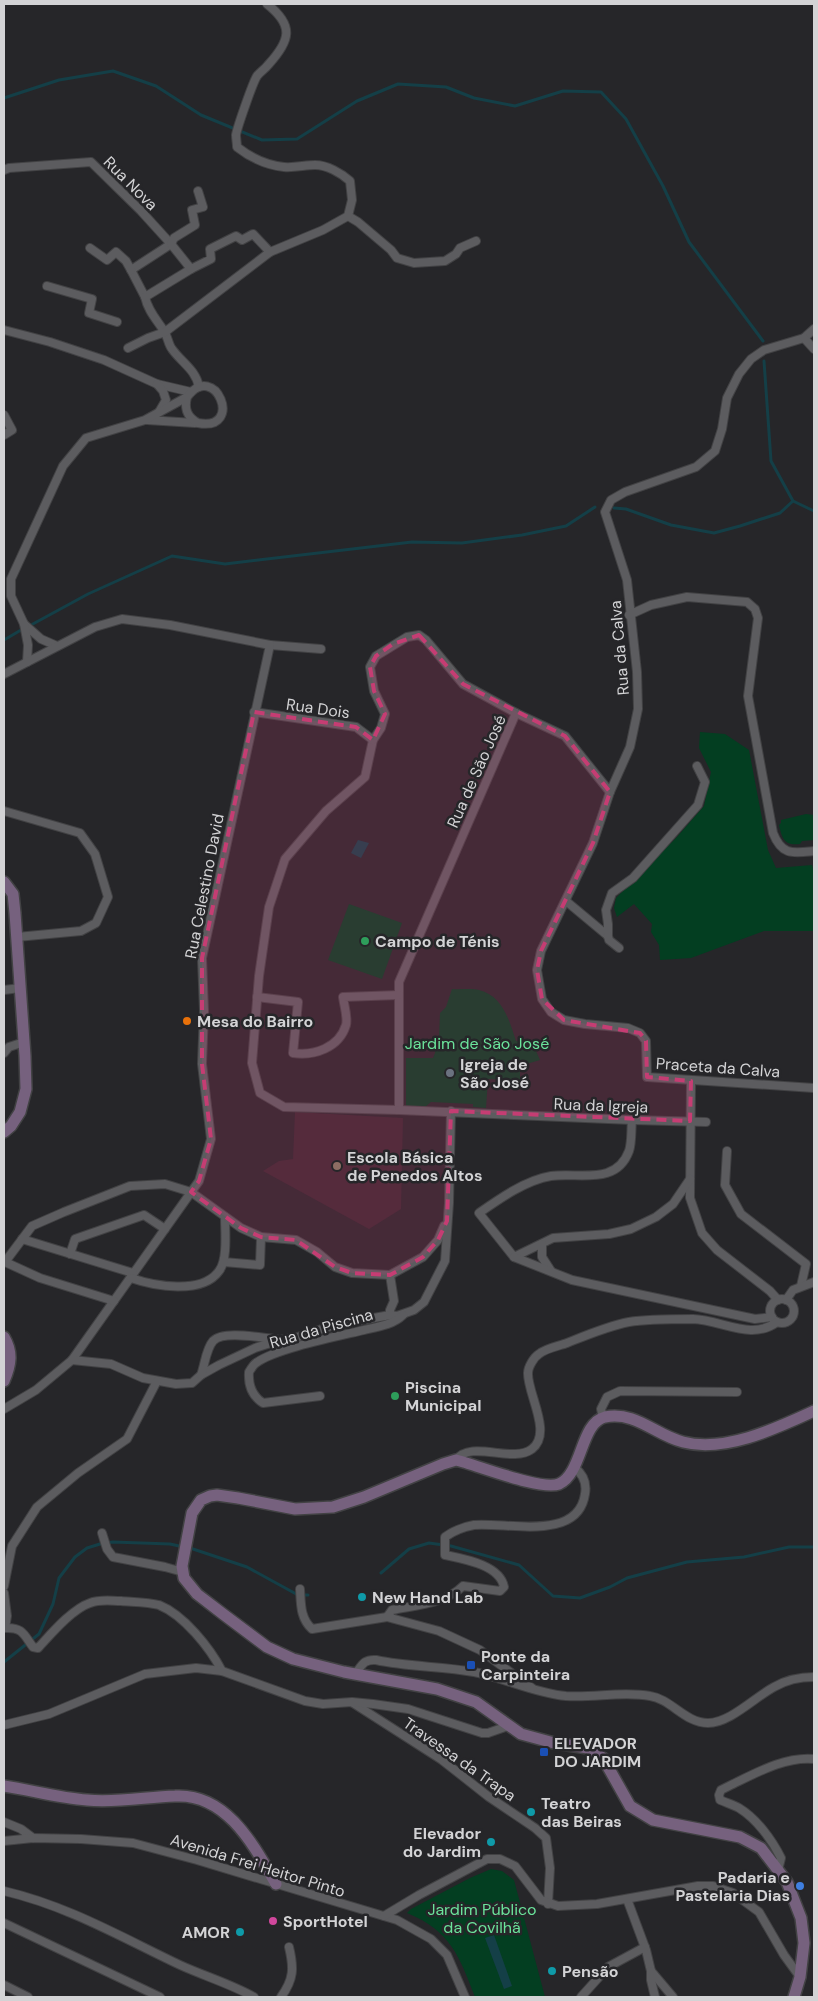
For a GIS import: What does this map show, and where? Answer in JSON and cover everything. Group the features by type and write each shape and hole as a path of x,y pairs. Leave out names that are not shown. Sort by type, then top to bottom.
{"main road":[{"path":"4,882 13,894 26,1089 20,1112 4,1132"},
{"path":"4,1337 11,1361 4,1381"},
{"path":"794,1997 800,1977 804,1943 803,1928 787,1882 762,1848 740,1837 652,1820 630,1806 603,1758 588,1748 554,1743 521,1734 476,1702 437,1689 344,1672 293,1659 267,1646 197,1594 188,1584 183,1569 192,1512 201,1500 210,1496 238,1498 295,1509 333,1507 364,1497 456,1460 533,1482 554,1486 562,1482 574,1467 590,1431 603,1418 626,1416 670,1438 684,1443 704,1444 731,1442 773,1429 814,1411"},
{"path":"4,1786 87,1800 135,1800 177,1796 206,1801 231,1818 255,1846 276,1884"}],"street":[{"path":"128,348 165,332 270,252 323,230 348,216 352,200 350,181 325,166 282,167 262,162 249,156 238,147 236,136 239,124 257,76 269,65 288,33 278,13 267,4"},
{"name":"Rua Nova","path":"4,170 9,168 91,162 141,211 171,244"},
{"path":"130,270 171,244 174,238 195,225 192,210 203,207 198,191"},
{"path":"348,216 391,250 397,258 414,263 445,261 456,254 460,248 476,241"},
{"path":"145,297 211,259 210,249 236,236 242,240 253,234 270,252"},
{"path":"171,244 192,270"},
{"path":"90,248 107,260 116,252 126,261 145,297 147,306 165,332 167,341 173,351 197,377 199,388"},
{"path":"47,286 92,299 89,313 117,322"},
{"name":"Rua da Calva","path":"628,1028 564,1020 551,1012 542,1000 537,970 541,951 593,843 610,792 630,747 638,709 637,672 629,615 627,580 605,512 611,500 624,492 696,467 715,451 722,429 727,398 739,374 751,360 764,350 804,338 814,329"},
{"path":"4,330 50,342 104,360 157,384 189,395"},
{"path":"804,338 814,349"},
{"path":"157,384 163,391 166,400 159,412"},
{"path":"27,662 28,646 24,624 11,596 11,579 63,466 86,438 145,420 199,388 205,387 217,392 223,403 220,415 210,424 145,420"},
{"path":"189,395 186,409 188,415 198,423"},
{"path":"4,415 12,430 4,435"},
{"path":"629,615 651,605 687,597 747,602 755,609 758,618 748,696 773,833 777,844 783,850 791,853 814,852"},
{"path":"4,674 95,627 122,619 170,625 270,645 321,649"},
{"path":"24,624 41,639 57,646"},
{"name":"Rua de São José","path":"373,740 381,728 385,714 374,691 370,667 376,656 407,637 419,635 426,640 464,684 516,713 399,982 399,1110"},
{"name":"Rua Celestino David","path":"4,1408 36,1390 72,1360 199,1181 211,1140 202,1064 204,1011 202,958 270,645"},
{"name":"Rua Dois","path":"254,712 356,728 373,740"},
{"path":"516,713 564,736 610,792"},
{"name":"Rua da Igreja","path":"373,740 365,777 326,811 285,859 269,906 257,997 252,1063 260,1093 284,1107 450,1111 706,1122"},
{"path":"608,936 606,910 612,893 633,878 698,805 705,782 697,766"},
{"path":"4,811 80,832 96,854 108,897 96,923 80,931 16,936"},
{"path":"566,901 608,936 619,948"},
{"path":"4,990 20,988"},
{"path":"257,997 298,1002 293,1053 304,1054 322,1051 336,1041 346,1024 343,997 399,995"},
{"name":"Praceta da Calva","path":"628,1028 640,1033 646,1042 647,1077 814,1088"},
{"path":"4,1053 9,1047 24,1042"},
{"path":"632,1120 629,1150 622,1164 608,1174 550,1176 509,1192 479,1213 514,1257 572,1280 755,1319 788,1321 793,1316 794,1308 717,1250 702,1233 690,1198 691,1081"},
{"path":"72,1360 110,1364 143,1378 157,1381 176,1384 192,1383 201,1375 255,1348 331,1326 390,1315 398,1316 414,1310 424,1302 445,1260 450,1111"},
{"path":"727,1151 725,1185 729,1193 741,1214 806,1264 801,1286"},
{"path":"514,1257 553,1238 609,1234 631,1229 656,1217 674,1204 690,1179"},
{"path":"114,1301 40,1278 5,1262 32,1226 130,1186 165,1184 191,1192 241,1228 261,1237 296,1240 317,1252 335,1267 352,1273 390,1275 423,1257 438,1240 447,1221"},
{"path":"70,1254 75,1239 144,1215 165,1229"},
{"path":"22,1239 70,1254 149,1284 170,1287 191,1286 210,1279 219,1271 224,1262 225,1217"},
{"path":"224,1262 260,1264 261,1237"},
{"path":"542,1244 542,1257 553,1273"},
{"path":"390,1275 394,1301 390,1315"},
{"path":"456,1460 460,1455 471,1452 521,1454 532,1449 538,1439 540,1426 527,1372 531,1363 539,1354 629,1322 694,1319 756,1331 769,1328 775,1319 772,1305 801,1286 814,1282"},
{"name":"Rua da Piscina","path":"320,1396 263,1403 255,1398 252,1392 248,1380 248,1372 256,1363 268,1357 398,1320 407,1312"},
{"path":"201,1375 208,1350 214,1339 226,1334 280,1340"},
{"path":"4,1586 12,1546 36,1507 78,1473 126,1439 157,1381"},
{"path":"603,1418 601,1410 607,1397 620,1391 737,1392"},
{"path":"387,1617 392,1610 446,1598 455,1594 463,1586 500,1591 504,1586 503,1580 493,1570 460,1558 445,1555 445,1537 454,1531 472,1526 555,1525 568,1521 578,1514 586,1484 580,1472 574,1467"},
{"path":"102,1533 107,1548 113,1557 183,1569"},
{"path":"300,1588 302,1615 306,1624 312,1629 387,1617 439,1631 480,1650 532,1688"},
{"path":"4,1593 7,1616 5,1628 14,1627 23,1632 33,1648 38,1648 62,1623 89,1603 105,1600 130,1601 159,1606 186,1624 214,1655 222,1671"},
{"path":"356,1673 363,1663 368,1660 376,1660 475,1672 566,1696 651,1696 666,1702 695,1720 708,1723 719,1721 735,1713 774,1686 790,1680 814,1677"},
{"path":"4,1724 48,1714 145,1674 196,1668 222,1671 305,1701 323,1704 352,1702 408,1709 482,1733 488,1733 508,1726"},
{"name":"Travessa da Trapa","path":"352,1702 442,1760 546,1838 550,1868 548,1904"},
{"path":"778,1870 781,1858 773,1843 748,1814 738,1807 720,1800 719,1795 721,1790 783,1762 807,1758 814,1759"},
{"path":"4,1822 21,1829 33,1838"},
{"name":"Avenida Frei Heitor Pinto","path":"4,1841 33,1838 133,1843 197,1860 397,1920 431,1939 446,1956 465,1997"},
{"path":"384,1916 419,1894 487,1859 500,1859 515,1866 541,1900 558,1906 597,1904 698,1886 713,1886 732,1893 759,1912 784,1955 800,1977"},
{"path":"4,1891 25,1896 85,1917 179,1964 254,1997"},
{"path":"627,1898 645,1947 655,1997"},
{"path":"4,1923 160,1997"},
{"path":"281,1997 292,1976 293,1965 289,1947"},
{"path":"580,1997 608,1968 645,1947"},
{"path":"651,1971 673,1997"},
{"path":"4,1985 28,1997"}],"highlighted area":[{"path":"419,635 463,684 565,736 610,792 593,843 541,951 537,970 542,999 564,1020 640,1033 646,1041 647,1077 691,1081 690,1121 451,1111 447,1221 438,1240 423,1257 390,1275 352,1273 335,1267 296,1240 261,1237 241,1228 191,1192 199,1181 211,1139 202,1064 202,958 254,712 356,727 373,740 385,714 374,691 370,667 376,656 393,644"}],"shaded area":[{"name":"Escola Básica de Penedos Altos","path":"295,1112 403,1118 401,1209 369,1229 263,1171 279,1161 293,1159"}],"green space":[{"path":"700,732 725,734 749,750 768,850 776,868 812,865 814,871 814,931 764,931 691,958 660,960 659,945 651,932 652,924 634,904 617,917 614,908 616,898 676,838 704,806 711,772 699,748"},
{"path":"806,814 814,815 814,840 802,841 800,844 790,844 785,840 780,830 781,820"},
{"name":"Campo de Ténis","path":"349,904 402,923 382,979 328,960"},
{"name":"Jardim de São José","path":"452,989 479,990 494,998 504,1010 516,1041 533,1044 540,1060 520,1066 520,1080 488,1079 486,1108 473,1107 473,1104 431,1102 425,1107 406,1107 406,1058 433,1058 436,1038 439,1037 440,1013 446,1007"},
{"name":"Jardim Público da Covilhã","path":"491,1869 502,1871 514,1880 545,1997 475,1997 452,1946 434,1928 407,1913 411,1909 470,1878"}],"water":[{"path":"358,840 369,843 361,858 351,853"},
{"path":"494,1935 512,1986 504,1989 485,1938"}],"waterway":[{"path":"4,98 59,80 113,71 156,86 201,115 262,140 297,139 357,101 398,84 446,87 474,98 515,106 563,91 601,92 626,119 663,186 689,242 763,341"},
{"path":"764,361 771,461 793,501 814,511"},
{"path":"614,508 626,509 671,525 714,533 780,513 793,501"},
{"path":"31,625 88,594 172,556 225,564 412,542 462,543 522,535 566,526 595,507"},
{"path":"4,640 21,630"},
{"path":"4,1662 39,1634 53,1604 59,1578 75,1557 87,1548 100,1544 113,1542 170,1544 193,1549 247,1567 298,1595 308,1595"},
{"path":"381,1573 409,1549 429,1543 451,1546 519,1565 553,1596 580,1598 610,1587 627,1578 687,1562 744,1557 789,1547 814,1547"}],"place":[{"name":"Campo de Ténis","path":"365,941"},
{"name":"Mesa do Bairro","path":"187,1021"},
{"name":"Igreja de São José","path":"450,1073"},
{"name":"Escola Básica de Penedos Altos","path":"337,1166"},
{"name":"Piscina Municipal","path":"395,1396"},
{"name":"New Hand Lab","path":"362,1597"},
{"name":"Ponte da Carpinteira","path":"471,1665"},
{"name":"ELEVADOR DO JARDIM","path":"544,1752"},
{"name":"Teatro das Beiras","path":"531,1812"},
{"name":"Elevador do Jardim","path":"491,1842"},
{"name":"Padaria e Pastelaria Dias","path":"800,1886"},
{"name":"SportHotel","path":"273,1921"},
{"name":"AMOR","path":"240,1932"},
{"name":"Pensão","path":"552,1971"}]}
